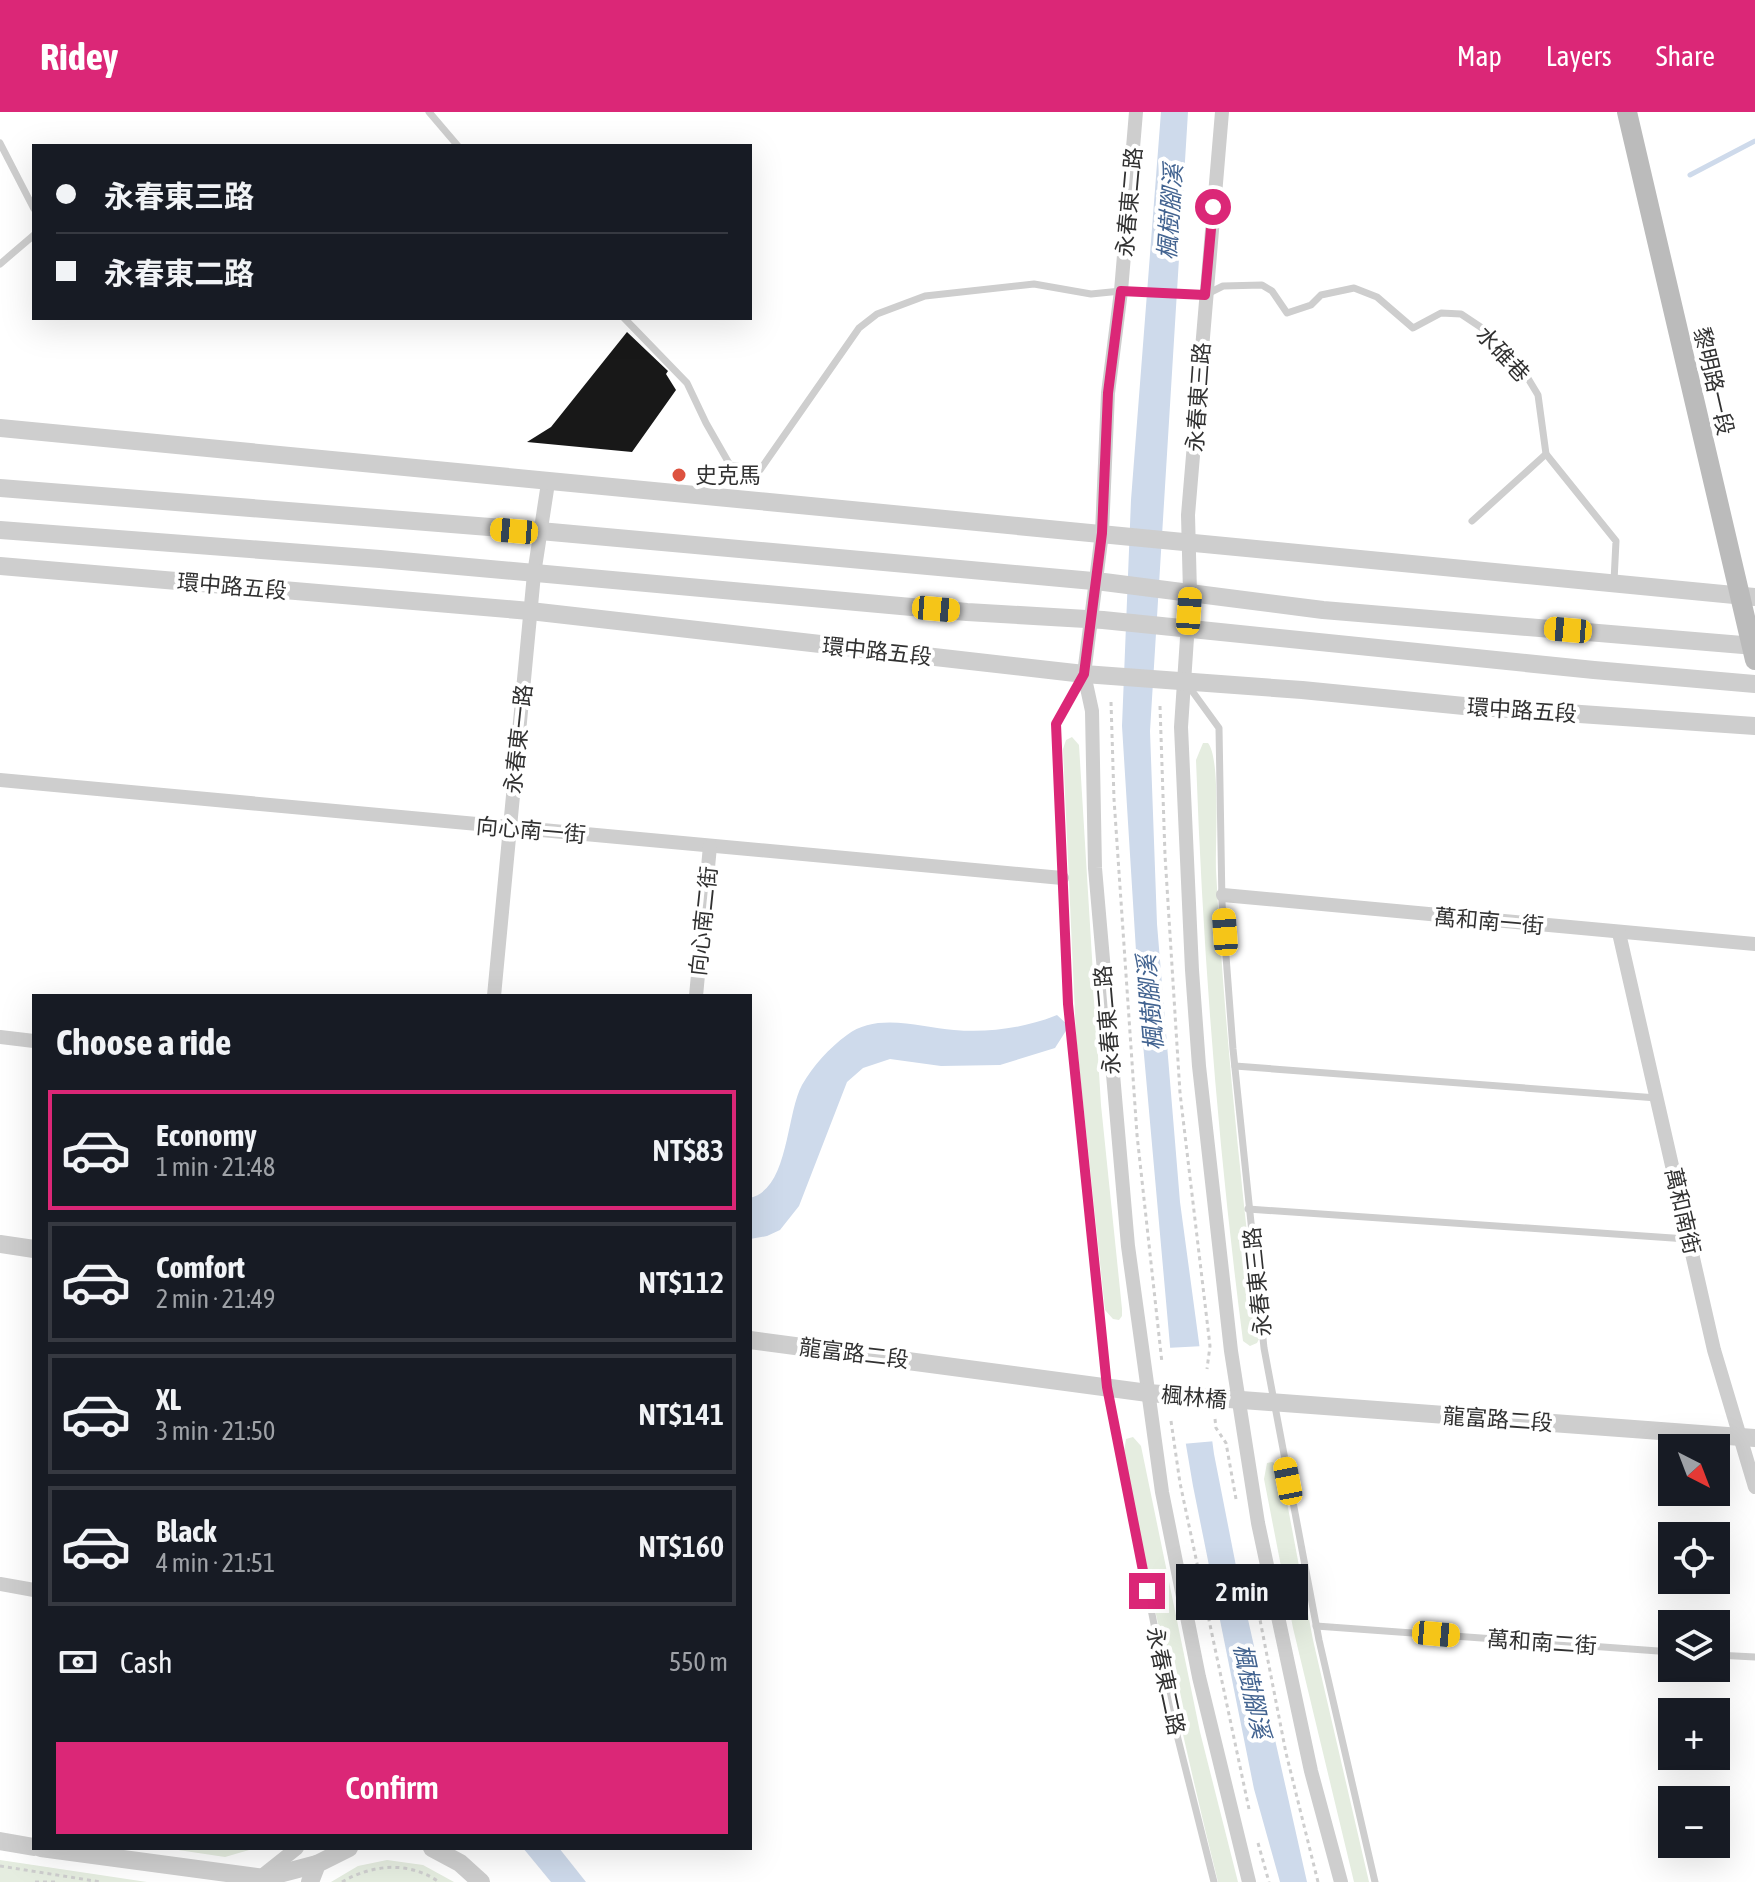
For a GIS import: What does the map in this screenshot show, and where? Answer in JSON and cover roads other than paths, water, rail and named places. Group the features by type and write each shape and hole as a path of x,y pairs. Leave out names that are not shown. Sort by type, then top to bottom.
{"main road":[{"name":"黎明路一段","path":"1627,112 1747,596 1754,650"}],"street":[{"name":"永春東二路","path":"1136,112 1121,291 1108,393 1106,534 1090,675 1095,868 1128,1246 1162,1492 1196,1662 1249,1882"},
{"name":"永春東三路","path":"1222,112 1188,515 1180,681 1187,876 1199,1066 1231,1351 1258,1523 1311,1771 1341,1882"},
{"path":"0,428 1747,596"},
{"name":"永春東一路","path":"494,994 530,611 548,483"},
{"path":"0,488 540,531 1099,582 1323,610 1754,650"},
{"name":"環中路五段","path":"0,530 380,559 967,612 1096,620 1755,684"},
{"name":"環中路五段","path":"0,566 530,611 1090,675 1755,726"},
{"name":"向心南一街","path":"0,780 1062,878"},
{"name":"向心南二街","path":"696,994 710,846"},
{"name":"萬和南一街","path":"1223,895 1755,944"},
{"name":"萬和南街","path":"1619,933 1714,1350 1747,1437 1755,1487"},
{"path":"0,1037 32,1041"},
{"path":"0,1244 32,1249"},
{"name":"龍富路二段","path":"752,1340 1148,1393"},
{"name":"楓林橋","path":"1148,1393 1240,1401"},
{"name":"龍富路二段","path":"1240,1401 1747,1437"},
{"path":"0,1584 32,1590"},
{"path":"0,1841 32,1847"},
{"path":"56,1850 261,1877 281,1875 319,1856 342,1850"},
{"path":"261,1877 295,1850"},
{"path":"436,1850 460,1863 481,1882"},
{"path":"310,1882 319,1856"}],"lane":[{"path":"429,112 456,144"},
{"path":"0,143 32,205"},
{"path":"0,264 32,237"},
{"path":"626,320 687,383 730,465 760,470 859,328 877,314 901,304 925,296 1034,284 1091,294 1121,291 1205,295"},
{"name":"水碓巷","path":"1205,295 1223,286 1262,285 1272,291 1287,313 1311,305 1321,295 1354,288 1377,297 1413,328 1441,313 1461,314 1485,330 1523,370 1538,395 1546,454"},
{"path":"1472,521 1546,454 1616,541 1614,585"},
{"name":"永春東二路","path":"1090,675 1056,724 1068,1004 1107,1387 1172,1715 1214,1882"},
{"name":"永春東三路","path":"1180,681 1219,728 1223,895 1235,1066 1264,1348 1316,1626 1375,1882"},
{"path":"1235,1066 1657,1098"},
{"path":"1248,1209 1689,1239"},
{"name":"萬和南二街","path":"1316,1626 1658,1651"},
{"path":"1730,1656 1755,1657"}],"water":[{"name":"楓樹腳溪","path":"1161,112 1188,112 1150,731 1157,924 1180,1202 1214,1454 1307,1882 1280,1882 1254,1789 1193,1486 1171,1357 1139,999 1122,726 1131,500"},
{"path":"1057,1015 1069,1026 1055,1048 1000,1065 941,1066 890,1059 863,1068 847,1082 799,1206 780,1230 752,1239 752,1197 763,1192 779,1166 802,1085 822,1058 847,1035 871,1024 885,1023 980,1031 1032,1023"},
{"path":"525,1850 561,1850 586,1882 551,1882"}],"waterway":[{"path":"1690,175 1755,141"}],"place":[{"name":"史克馬","path":"679,475"}]}
